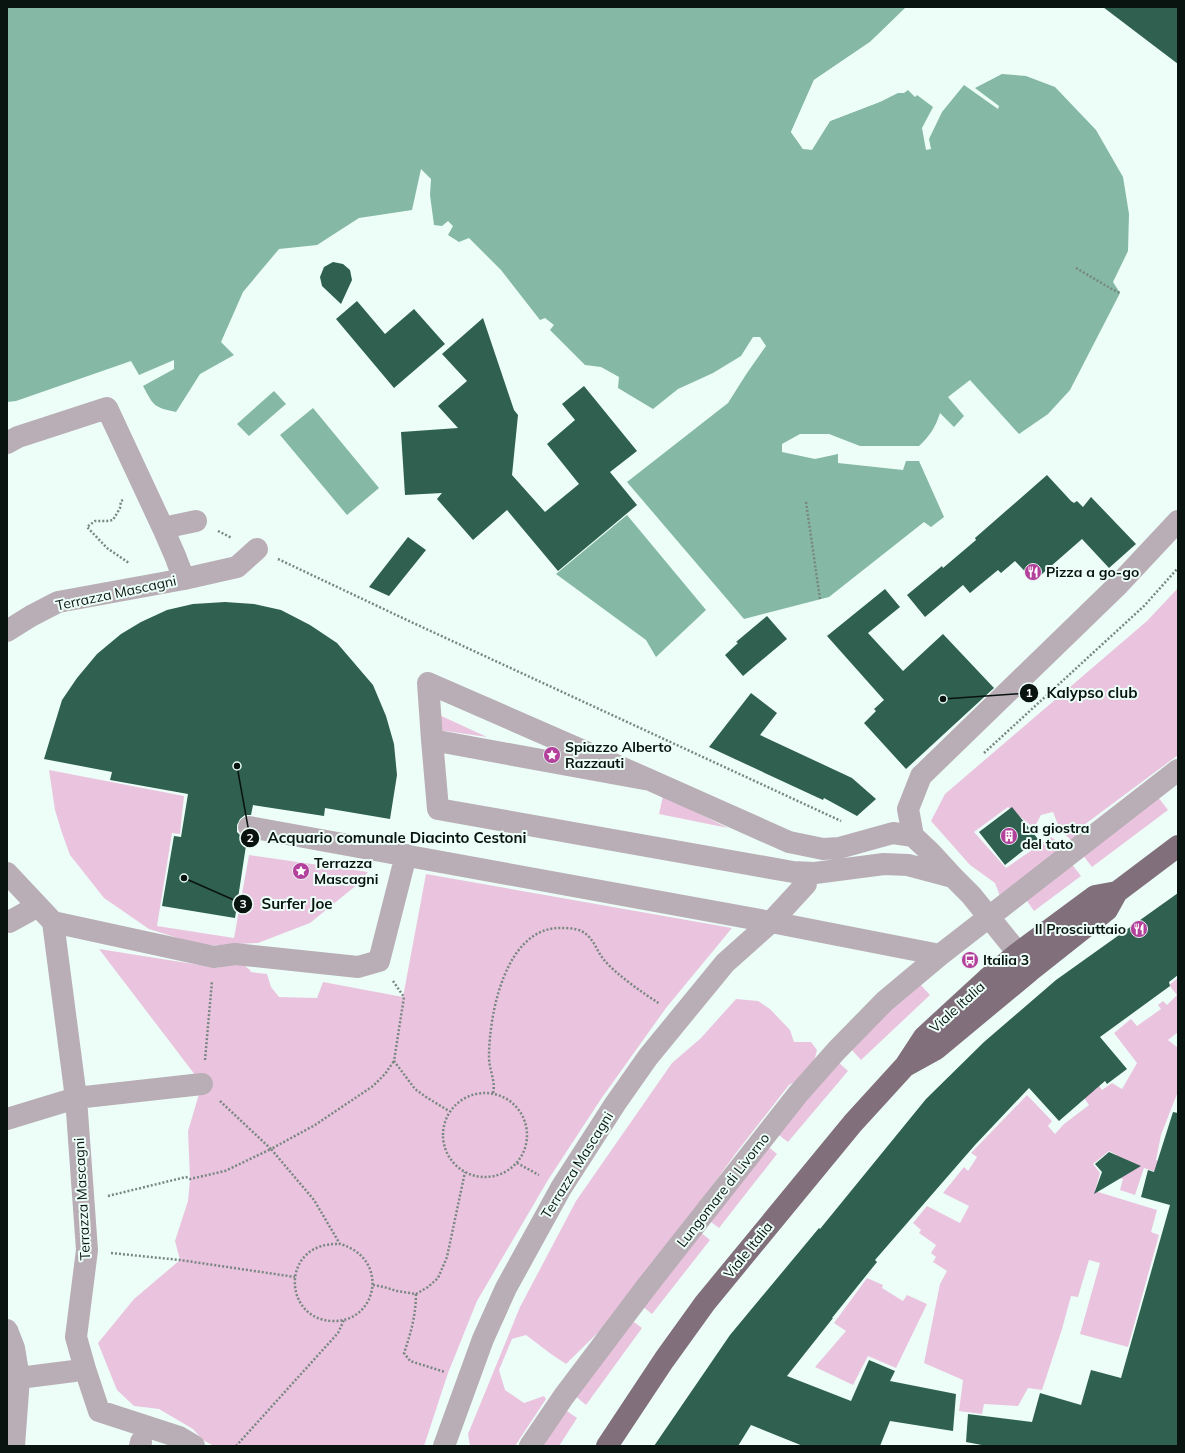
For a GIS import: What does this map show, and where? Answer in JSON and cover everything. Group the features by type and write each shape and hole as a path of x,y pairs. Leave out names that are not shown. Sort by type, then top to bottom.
{"main road":[{"name":"Viale Italia","path":"905,1066 936,1049 1030,970 1107,910 1117,892 1178,846"},
{"name":"Viale Italia","path":"607,1446 664,1360 705,1303 875,1098 905,1066 924,1036 982,983 1018,953 1094,896 1117,892"}],"street":[{"name":"Terrazza Mascagni","path":"7,443 25,435 107,408 179,566"},
{"path":"163,528 196,521"},
{"path":"903,835 908,810 921,776 1119,584 1178,521"},
{"name":"Terrazza Mascagni","path":"7,631 58,602 179,566 237,567 257,549"},
{"path":"953,877 908,865 884,864 815,873 800,878 438,809 428,684 789,842 823,849 839,848 903,835 930,852 971,895 1018,953"},
{"path":"432,740 650,780"},
{"name":"Lungomare di Livorno","path":"530,1446 564,1396 642,1292 798,1094 837,1050 885,1001 940,955 988,916 1178,770"},
{"path":"249,826 771,922 940,955"},
{"path":"884,864 878,856 876,848 880,842 903,835"},
{"path":"7,873 53,922 214,957 235,954 358,967 379,961 406,855"},
{"name":"Terrazza Mascagni","path":"444,1446 483,1339 506,1288 561,1188 615,1104 648,1057 725,963 771,922 800,878"},
{"path":"8,923 38,906"},
{"name":"Terrazza Mascagni","path":"53,922 76,1098 87,1250 76,1337 79,1370 99,1411 142,1438 179,1437 194,1446"},
{"path":"7,1119 76,1098 202,1084"},
{"path":"7,1330 14,1348 19,1378 14,1446"},
{"path":"19,1378 79,1370"}],"path":[{"path":"1076,268 1110,288 1120,292"},
{"path":"121,501 120,508 113,520 94,521 87,527 107,548 131,564"},
{"path":"806,502 820,599"},
{"path":"229,536 409,621 847,823"},
{"path":"982,754 1144,606 1178,568"},
{"path":"493,1093 495,1086 489,1058 493,1016 499,988 510,962 528,940 549,928 580,930 593,941 604,960 649,998 680,1018"},
{"path":"214,957 202,1084 271,1149 314,1200 340,1244"},
{"path":"84,1202 186,1177 190,1179 225,1171 316,1125 373,1086 385,1074 394,1061 404,997 379,961"},
{"path":"394,1061 415,1088 426,1097 449,1111"},
{"path":"481,1092 493,1093 505,1097 516,1105 523,1115 527,1127 527,1140 524,1152 517,1163 508,1171 498,1176 475,1176 465,1172 453,1164 446,1152 442,1138 444,1124 449,1111 468,1095 481,1092"},
{"path":"373,1286 416,1294 428,1287 438,1278 447,1257 465,1172"},
{"path":"330,1243 340,1244 349,1247 365,1258 370,1267 373,1286 371,1295 366,1303 361,1310 353,1316 344,1320 322,1320 312,1315 304,1308 298,1299 295,1288 295,1277 303,1258 311,1251 330,1243"},
{"path":"87,1250 180,1260 295,1277"},
{"path":"416,1294 416,1306 411,1332 404,1353 410,1361 448,1373 467,1381"},
{"path":"236,1446 338,1333 344,1320"}],"shaded area":[{"path":"7,7 906,7 870,42 814,80 791,132 803,149 812,149 830,121 882,101 898,93 904,93 908,90 915,97 917,95 933,107 922,128 926,150 931,149 929,139 942,112 964,85 998,109 999,106 975,88 1002,74 1026,76 1055,87 1096,130 1123,177 1129,214 1128,251 1113,282 1120,293 1070,390 1048,414 1019,434 970,380 948,397 964,416 954,427 940,413 932,431 919,446 860,446 829,434 800,434 782,444 782,452 815,459 838,454 838,463 903,470 906,461 919,461 944,517 931,527 924,522 829,597 744,619 627,482 728,403 766,346 760,337 753,337 741,356 713,373 678,389 653,409 618,388 619,377 601,367 585,365 550,330 554,325 545,318 540,320 501,270 469,238 459,242 448,235 453,226 448,221 442,226 434,225 430,195 431,179 421,169 412,210 359,218 317,245 279,249 243,292 221,342 234,355 200,374 176,412 163,409 155,405 143,386 174,369 174,360 139,375 131,361 16,401 7,402"},
{"path":"274,391 286,404 249,436 237,424"},
{"path":"313,408 379,488 347,515 280,435"},
{"path":"627,515 706,610 656,657 646,640 556,574"},
{"path":"1178,588 1178,755 1084,825 1072,841 1060,830 1053,812 1041,815 1034,828 1008,807 974,832 1006,868 1051,837 1064,846 1000,896 995,883 970,865 931,821 945,794 1147,621"},
{"path":"435,713 487,737 438,730"},
{"path":"49,770 184,796 180,834 172,833 157,926 234,938 249,855 368,872 358,884 310,923 258,943 203,946 149,929 104,898 70,855 55,810"},
{"path":"663,796 728,828 659,814"},
{"path":"1158,797 1168,810 1092,867 1082,854"},
{"path":"1071,863 1081,876 1034,911 1025,898"},
{"path":"426,874 732,928 666,1008 601,1099 548,1180 477,1301 448,1373 424,1446 214,1446 203,1440 193,1429 159,1409 134,1406 117,1390 98,1343 134,1299 180,1260 175,1241 188,1201 190,1179 188,1131 202,1084 99,949 219,968 219,964 240,962 251,972 267,974 271,987 279,997 317,998 323,982 403,997"},
{"path":"1178,978 1178,1032 1168,1040 1178,1048 1178,1094 1161,1135 1156,1160 1174,1167 1171,1177 1144,1168 1135,1195 1120,1190 1123,1179 1103,1173 1117,1155 1109,1151 1093,1164 1100,1173 1095,1191 1157,1210 1151,1232 1159,1235 1128,1347 1080,1334 1100,1263 1089,1260 1078,1297 1071,1296 1042,1390 1028,1388 1018,1406 984,1404 982,1414 959,1411 963,1380 924,1363 940,1284 947,1271 933,1262 936,1257 931,1253 936,1245 919,1233 921,1230 913,1223 927,1206 960,1223 969,1206 943,1193 964,1167 968,1171 977,1157 971,1153 1027,1095 1052,1121 1048,1126 1055,1134 1064,1124 1089,1105 1080,1092 1095,1080 1102,1090 1112,1083 1122,1089 1137,1063 1114,1033 1131,1019 1137,1026 1161,1009 1158,1005 1163,1001 1167,1005 1177,995 1169,985"},
{"path":"919,983 930,995 861,1060 850,1048"},
{"path":"736,999 758,1001 770,1009 790,1030 794,1042 811,1042 817,1050 811,1074 789,1085 736,1153 624,1307 566,1364 526,1335 512,1339 499,1370 505,1390 524,1403 544,1396 546,1399 515,1446 470,1446 468,1434 520,1307 576,1201 672,1063 701,1038"},
{"path":"837,1061 848,1071 788,1142 776,1133"},
{"path":"765,1144 777,1154 719,1228 707,1219"},
{"path":"699,1231 710,1240 652,1314 641,1305"},
{"path":"867,1278 883,1285 882,1288 903,1301 907,1295 927,1304 896,1368 868,1356 853,1385 815,1367 846,1331 834,1323"},
{"path":"630,1319 642,1328 586,1405 574,1395"},
{"path":"564,1409 577,1418 559,1446 540,1446"}],"pier":[{"path":"908,7 872,43 816,81 793,132 804,147 811,147 829,119 882,101 830,121 812,150 803,149 791,132 814,80 870,42"}],"building":[{"path":"1103,7 1178,7 1178,64"},
{"path":"333,262 343,264 350,270 352,280 341,304 322,286 320,277 324,267"},
{"path":"357,301 385,334 414,309 445,344 394,388 336,319"},
{"path":"483,318 514,410 518,415 512,475 545,512 579,484 547,444 575,420 562,404 584,386 637,451 610,472 637,505 558,571 507,510 473,540 437,499 442,493 405,495 401,432 458,428 438,406 467,381 442,354"},
{"path":"1047,475 1074,503 1077,501 1083,507 1091,497 1136,544 1109,568 1082,539 1034,581 1015,561 1001,573 998,570 970,593 963,585 925,617 907,595 942,566 943,568 976,540 975,538"},
{"path":"408,537 426,550 389,596 369,587"},
{"path":"885,589 900,607 868,633 903,671 943,634 994,688 906,769 864,723 876,711 874,709 884,700 827,636"},
{"path":"225,602 254,604 281,610 310,625 337,643 373,685 386,716 394,744 397,775 390,819 325,808 324,816 253,805 251,815 245,815 240,819 237,825 237,832 247,839 235,918 162,906 174,836 181,837 188,794 110,780 112,772 44,759 62,700 77,678 97,654 121,634 141,622 167,610 193,604"},
{"path":"767,616 787,639 743,676 725,655 738,643 736,642"},
{"path":"751,693 777,713 760,735 852,778 876,799 857,816 824,798 823,800 709,747"},
{"name":"La giostra del tato","path":"1012,807 1038,839 1005,865 979,832"},
{"path":"1178,893 1178,975 1169,982 1170,986 1100,1037 1127,1069 1107,1084 1105,1081 1059,1121 1029,1088 975,1145 875,1260 877,1262 787,1376 851,1401 869,1360 895,1371 890,1381 956,1394 953,1431 890,1421 880,1446 803,1446 751,1425 738,1446 654,1446 730,1335 819,1228 820,1229 926,1099 984,1042 1056,980"},
{"path":"1173,1112 1178,1113 1178,1446 987,1446 966,1442 968,1414 1032,1422 1040,1393 1081,1405 1091,1370 1121,1378 1170,1205 1141,1197 1148,1170 1154,1172"},
{"path":"1109,1152 1141,1166 1094,1194 1102,1172 1095,1164"}],"place":[{"name":"Pizza a go-go","path":"1033,572"},
{"name":"Kalypso club","path":"943,699"},
{"name":"Spiazzo Alberto Razzauti","path":"552,755"},
{"name":"Acquario comunale Diacinto Cestoni","path":"237,766"},
{"name":"La giostra del tato","path":"1009,836"},
{"name":"Terrazza Mascagni","path":"301,871"},
{"name":"Surfer Joe","path":"184,878"},
{"name":"Il Prosciuttaio","path":"1139,929"},
{"name":"Italia 3","path":"970,960"}]}
